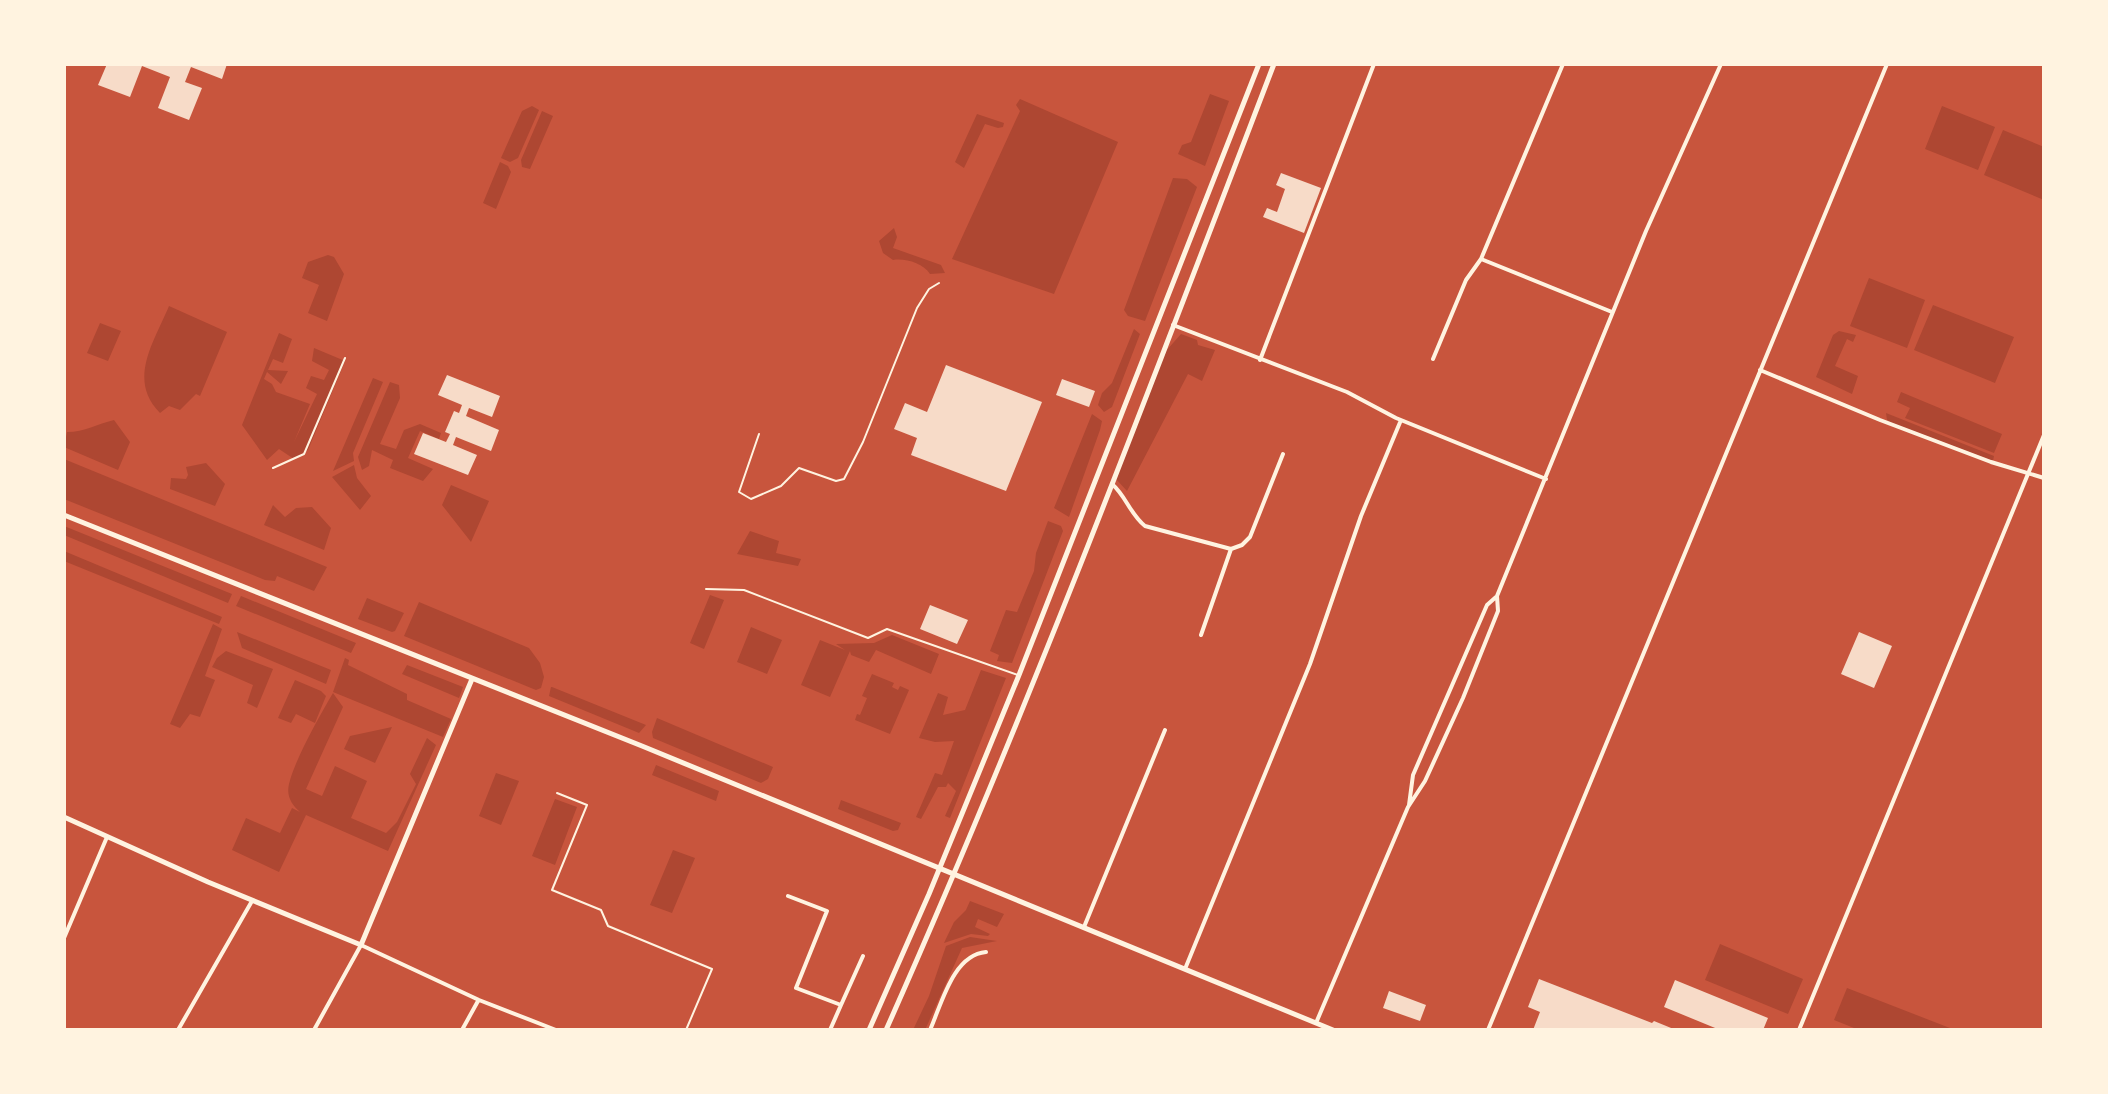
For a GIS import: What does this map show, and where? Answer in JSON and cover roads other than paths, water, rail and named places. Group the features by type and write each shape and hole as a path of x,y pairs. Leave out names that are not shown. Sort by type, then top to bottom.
{"main road":[{"path":"869,1030 1019,675 1259,64"},
{"path":"886,1030 954,874 1112,484 1274,64"},
{"path":"64,515 1333,1030"},
{"path":"64,817 252,901 361,945 472,679"}],"street":[{"path":"1260,360 1374,64"},
{"path":"1433,359 1466,280 1481,259 1563,64"},
{"path":"1408,807 1413,775 1487,605 1497,596 1612,312 1721,64"},
{"path":"1488,1030 1887,64"},
{"path":"1481,259 1612,312"},
{"path":"1173,325 1364,400 1401,420 1546,479"},
{"path":"1760,370 1880,420 1991,462 2044,478"},
{"path":"1185,969 1310,664 1361,516 1401,420"},
{"path":"1799,1030 2044,435"},
{"path":"1112,484 1121,491 1135,519 1145,526 1231,549 1242,545 1250,537 1283,454"},
{"path":"1201,635 1231,549"},
{"path":"1316,1023 1408,807 1425,781 1463,698 1498,611 1497,596"},
{"path":"1084,927 1165,730"},
{"path":"64,938 107,837"},
{"path":"788,896 827,911 796,988 841,1005"},
{"path":"178,1030 252,901"},
{"path":"314,1030 361,945 479,1000 556,1030"},
{"path":"930,1030 963,962 976,953 986,952"},
{"path":"830,1030 863,956"},
{"path":"462,1030 479,1000"}],"lane":[{"path":"759,434 739,492 751,499 781,486 799,468 836,481 844,479 863,442 917,308 929,289 939,283"},
{"path":"273,468 304,454 345,358"},
{"path":"706,589 744,590 868,638 887,629 1019,675"},
{"path":"557,793 587,805 552,890 601,910 608,926 712,969 686,1030"}]}
